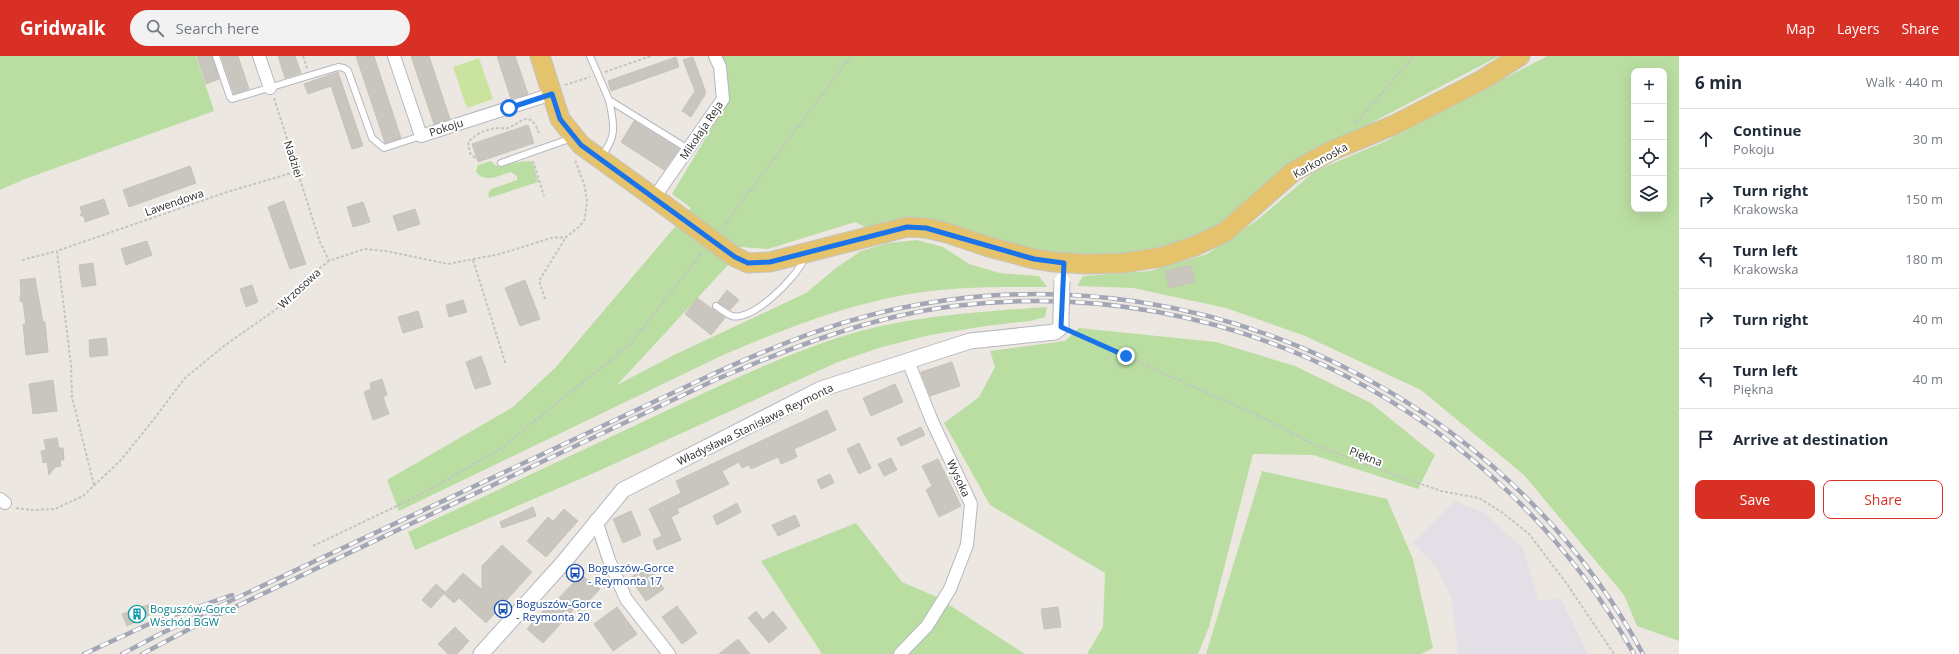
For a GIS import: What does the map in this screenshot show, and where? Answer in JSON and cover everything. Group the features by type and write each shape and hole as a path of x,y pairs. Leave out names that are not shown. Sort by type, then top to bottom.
{"main road":[{"name":"Karkonoska","path":"540,56 560,119 578,141 735,257 748,263 770,262 907,227 926,228 1068,269 1162,257 1195,246 1225,232 1293,172 1331,151 1401,121 1482,80 1520,56"}],"street":[{"path":"260,56 270,88"},
{"name":"Pokoju","path":"394,56 421,136 551,92"},
{"name":"Mikołaja Reja","path":"659,201 688,149 723,99 720,67 715,56"},
{"path":"1061,321 1068,269"},
{"name":"Władysława Stanisława Reymonta","path":"481,654 563,563 596,520 623,490 822,389 970,341 1055,332 1061,321"},
{"name":"Wysoka","path":"900,654 927,626 950,589 967,545 971,504 932,421 908,361"},
{"path":"596,520 609,560 626,599 669,654"}],"lane":[{"path":"216,56 232,99 338,67 344,68 348,71 372,138 384,148 421,136"},
{"path":"590,56 609,100 613,120 613,133 610,144 599,158"},
{"path":"609,100 688,149"},
{"path":"501,163 520,156 578,141"},
{"path":"716,306 731,316 740,316 758,307 777,293 798,271 802,263 801,254"}],"path":[{"path":"303,56 309,76"},
{"path":"551,92 651,56"},
{"path":"717,234 851,56"},
{"name":"Nadziei","path":"270,88 320,242 330,261"},
{"path":"475,158 470,153 468,142 481,132 508,128 522,119 527,119 534,122 540,133"},
{"path":"545,299 539,281 566,237 579,227 585,219 587,200 584,184 573,152 578,141"},
{"path":"520,156 522,161 530,159 533,161 544,196"},
{"name":"Lawendowa","path":"22,260 57,251 224,193 298,171"},
{"name":"Wrzosowa","path":"3,501 16,508 32,510 55,509 82,496 120,461 184,379 224,346 282,305 316,271 330,261 364,249 386,251 448,264 500,254 551,238 566,237"},
{"path":"313,546 422,494 500,449 629,345 708,246"},
{"path":"57,251 71,365 72,397 94,485"},
{"path":"473,260 506,365"},
{"name":"Piękna","path":"1061,321 1264,418 1313,444 1384,471 1441,490 1479,498 1503,513 1529,534 1567,584 1614,654"}],"shaded area":[{"path":"1455,501 1484,513 1523,548 1538,600 1561,599 1588,654 1458,654 1452,600 1436,567 1413,542"}],"green space":[{"path":"0,56 196,56 214,111 25,179 0,190"},
{"path":"722,56 1499,56 1333,143 1222,225 1192,238 1159,249 1110,256 1036,254 918,219 887,221 867,228 855,222 768,249 741,247 728,265 617,385 674,355 806,293 836,268 861,251 888,243 917,240 943,247 969,264 1000,273 1039,276 1047,287 936,290 876,301 808,321 721,356 399,511 387,480 513,407 555,368 691,208 672,194 729,99 725,65"},
{"path":"1547,56 1679,56 1679,641 1637,626 1624,595 1524,475 1421,390 1305,336 1226,308 1133,288 1077,286 1083,276 1150,271 1207,254 1256,221 1315,171 1388,140"},
{"path":"479,58 493,99 467,108 453,67"},
{"path":"491,161 495,165 500,166 510,163 530,161 533,163 538,182 489,198 488,194 491,189 517,180 517,176 511,172 493,178 488,178 480,176 476,172 478,165"},
{"path":"1047,307 1045,317 1030,321 930,335 882,347 838,362 594,473 415,550 408,532 721,385 816,345 865,330 891,324 969,313"},
{"path":"1079,328 1216,342 1295,366 1371,403 1435,455 1418,489 1313,455 1253,454 1209,627 1198,654 1087,654 1103,627 1105,573 990,505 944,423 979,397 995,367 990,351 1065,341"},
{"path":"1262,471 1387,499 1413,559 1433,648 1421,654 1206,654"},
{"path":"856,523 902,582 937,597 1025,654 822,654 761,561"}],"building":[{"path":"197,56 212,56 219,79 206,84"},
{"path":"221,56 238,56 249,89 234,94"},
{"path":"278,56 295,56 301,73 285,78"},
{"path":"356,56 374,56 401,138 385,143"},
{"path":"411,56 429,56 450,119 434,124"},
{"path":"497,56 515,56 528,94 511,99"},
{"path":"676,57 679,67 611,91 608,81"},
{"path":"693,57 706,93 691,117 682,111 695,91 683,60"},
{"path":"338,72 363,146 352,149 331,86 308,94 304,84"},
{"path":"634,121 679,149 664,170 621,142"},
{"path":"528,125 534,143 478,162 472,144"},
{"path":"190,166 196,183 129,207 123,190"},
{"path":"104,199 109,214 85,222 84,217 80,215 82,212 80,207"},
{"path":"284,201 306,264 290,269 268,207"},
{"path":"363,202 370,222 353,227 347,207"},
{"path":"415,209 420,224 398,231 393,216"},
{"path":"147,241 152,255 126,265 121,249"},
{"path":"93,263 96,285 82,287 79,265"},
{"path":"1191,265 1195,282 1169,288 1165,271"},
{"path":"35,278 43,322 45,322 48,352 26,355 23,324 26,324 23,303 20,301 20,280"},
{"path":"525,280 540,319 520,326 505,288"},
{"path":"252,285 258,302 246,307 240,289"},
{"path":"727,290 739,300 730,310 718,302"},
{"path":"697,298 725,318 711,335 685,314"},
{"path":"463,300 467,312 449,317 446,305"},
{"path":"418,311 423,327 403,333 398,317"},
{"path":"106,338 108,355 90,357 89,340"},
{"path":"481,356 491,384 475,389 466,362"},
{"path":"952,362 960,386 930,396 921,372"},
{"path":"382,379 387,395 383,397 389,414 373,420 364,392 371,389 370,383"},
{"path":"53,380 57,411 33,414 29,384"},
{"path":"895,384 903,402 871,416 863,398"},
{"path":"827,410 836,430 794,449 797,457 781,464 778,457 751,469 749,465 742,468 739,462 722,471 729,484 677,509 679,513 671,517 681,540 657,550 653,540 662,536 649,509 681,493 676,481"},
{"path":"921,427 925,435 901,446 897,438"},
{"path":"57,438 59,448 63,448 64,460 60,460 61,466 55,467 49,475 47,462 43,463 41,451 46,450 44,440"},
{"path":"859,443 871,468 859,474 847,449"},
{"path":"891,458 897,470 884,476 878,464"},
{"path":"938,459 961,506 939,517 926,490 932,486 922,466"},
{"path":"830,474 834,483 821,489 817,480"},
{"path":"737,503 741,512 717,525 713,516"},
{"path":"533,507 536,516 502,528 500,522"},
{"path":"564,509 578,521 546,557 527,541 548,517 553,521"},
{"path":"631,511 641,535 623,543 613,519"},
{"path":"795,515 800,526 778,536 772,525"},
{"path":"502,545 532,572 486,623 459,598 454,603 444,594 463,573 482,590 482,566"},
{"path":"648,566 664,589 646,601 630,578"},
{"path":"581,575 600,589 579,611 575,608 543,643 527,629 551,602 553,604"},
{"path":"436,584 445,592 431,608 422,600"},
{"name":"Boguszów-Gorce Wschód BGW","path":"150,604 154,613 127,626 122,614"},
{"path":"677,606 697,633 682,644 662,617"},
{"path":"617,607 637,634 613,651 594,624"},
{"path":"1058,607 1061,627 1044,629 1041,609"},
{"path":"756,611 763,620 773,611 787,628 769,643 748,618"},
{"path":"455,627 469,641 457,654 448,654 438,644"},
{"path":"738,639 750,654 719,654"}],"railway":[{"path":"122,654 160,634 713,374 790,341 842,323 895,309 922,304 1030,294 1136,302 1240,325 1338,364 1430,418 1512,484 1584,563 1643,654"},
{"path":"142,654 199,624 715,380 773,356 861,326 922,311 954,306 1057,301 1158,312 1255,337 1347,376 1432,429 1509,493 1577,568 1634,654"},
{"path":"84,654 149,624 232,595"}],"place":[{"name":"Boguszów-Gorce - Reymonta 17","path":"575,573"},
{"name":"Boguszów-Gorce - Reymonta 20","path":"503,609"},
{"name":"Boguszów-Gorce Wschód BGW","path":"137,614"}],"route":[{"path":"509,108 552,94 560,119 581,145 735,257 748,263 770,262 907,227 926,228 1034,259 1064,263 1061,327 1126,356"}]}
